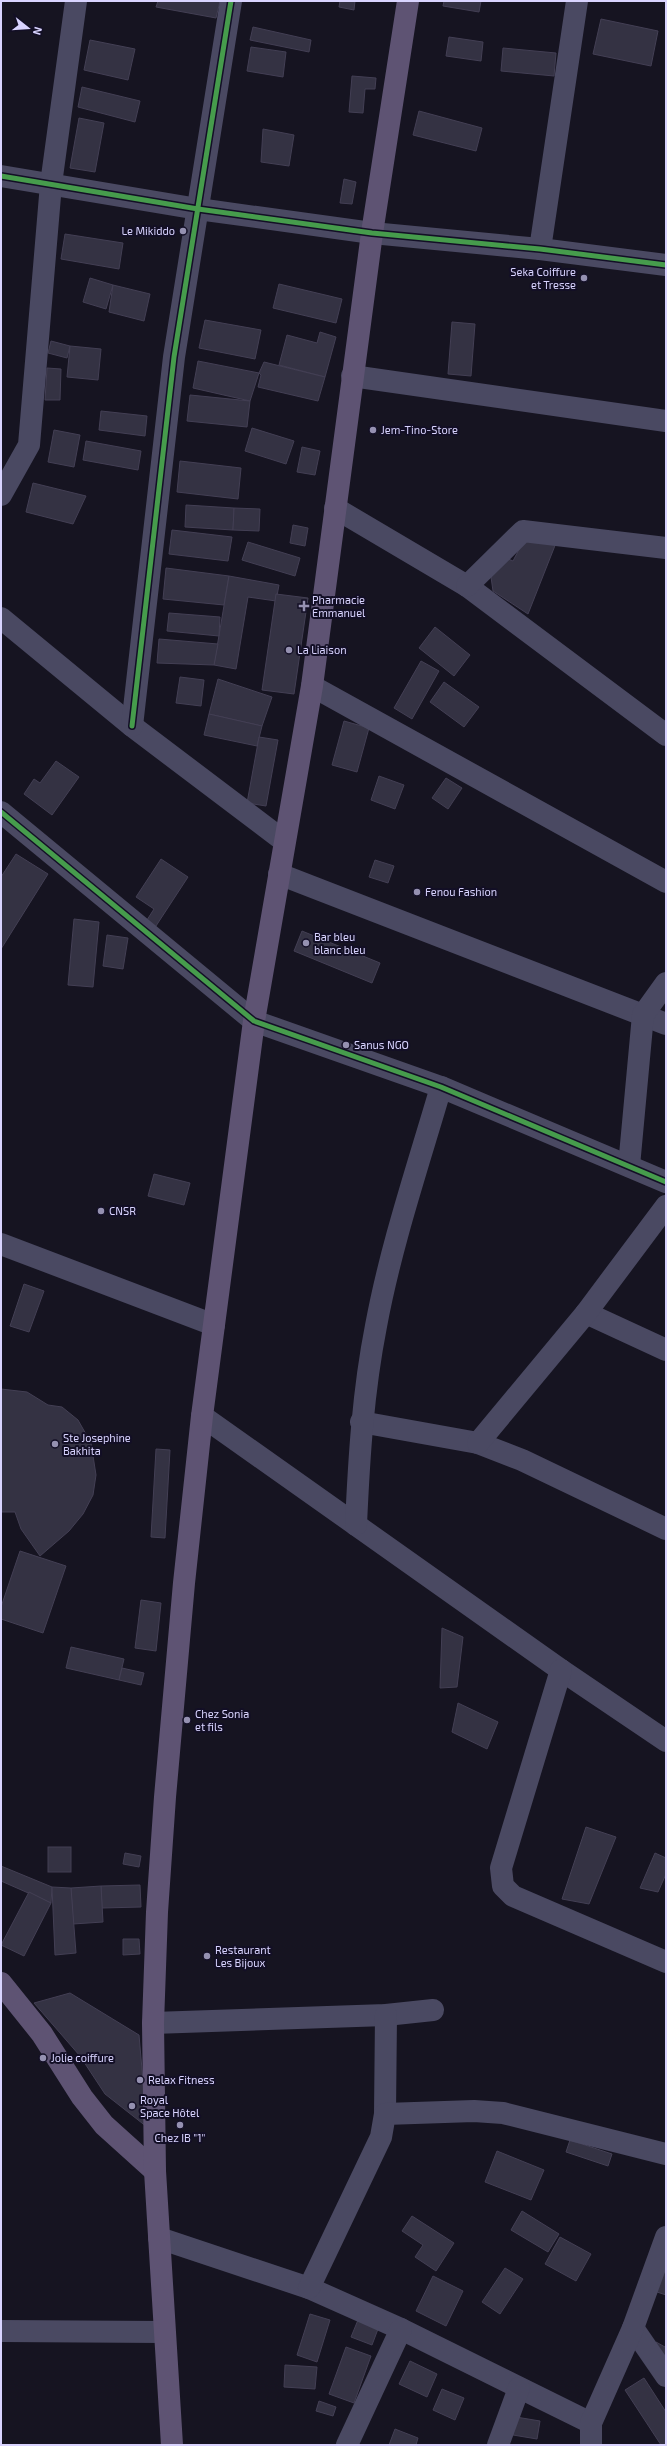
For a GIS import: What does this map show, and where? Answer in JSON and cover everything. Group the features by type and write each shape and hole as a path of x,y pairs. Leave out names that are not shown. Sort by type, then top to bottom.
{"main road":[{"path":"172,2445 163,2332 155,2171 153,2023 157,1912 165,1797 184,1583 202,1416 254,1021 312,686 372,233 408,1"},
{"path":"1,1983 42,2034 82,2097 104,2125 155,2171"}],"street":[{"path":"1,494 29,445 51,184 76,1"},
{"path":"132,726 174,357 231,1"},
{"path":"540,249 577,1"},
{"path":"1,176 198,209 372,233 540,249 666,265"},
{"path":"352,376 666,421"},
{"path":"335,508 467,586 666,735"},
{"path":"467,586 523,530 666,548"},
{"path":"1,618 132,726 284,841"},
{"path":"312,686 666,882"},
{"path":"1,812 254,1021 441,1087 666,1182"},
{"path":"279,874 666,1024"},
{"path":"629,1166 643,1015 666,983"},
{"path":"356,1525 361,1422 375,1328 385,1282 441,1087"},
{"path":"478,1443 586,1313 666,1206"},
{"path":"1,1244 214,1325"},
{"path":"586,1313 666,1350"},
{"path":"202,1416 561,1670 666,1741"},
{"path":"361,1422 478,1443 522,1460 666,1529"},
{"path":"561,1670 502,1868 503,1886 513,1896 666,1962"},
{"path":"153,2023 386,2015 433,2010"},
{"path":"309,2288 381,2137 385,2114 386,2015"},
{"path":"385,2114 474,2111 503,2113 666,2154"},
{"path":"591,2445 591,2423 633,2328 666,2237"},
{"path":"159,2238 309,2288 401,2329 591,2423"},
{"path":"633,2328 666,2376"},
{"path":"347,2445 401,2329"},
{"path":"1,2331 163,2332"},
{"path":"498,2445 519,2388"}],"building":[{"path":"158,1 220,1 216,18 156,7"},
{"path":"340,1 355,1 354,10 339,7"},
{"path":"444,1 481,1 479,12 443,6"},
{"path":"601,19 658,31 651,66 593,54"},
{"path":"253,27 311,40 309,52 250,40"},
{"path":"449,37 483,42 481,61 446,56"},
{"path":"90,40 135,49 128,80 84,70"},
{"path":"251,47 286,52 283,77 247,71"},
{"path":"503,48 556,53 554,76 501,71"},
{"path":"352,76 376,78 375,89 365,89 363,113 349,112"},
{"path":"82,87 140,101 135,122 78,107"},
{"path":"419,111 482,128 476,151 413,135"},
{"path":"79,118 104,123 95,172 70,168"},
{"path":"263,129 294,135 289,166 261,162"},
{"path":"344,179 356,182 352,204 340,203"},
{"path":"65,234 123,243 119,269 61,259"},
{"path":"90,278 113,285 106,309 83,302"},
{"path":"279,284 342,299 336,323 273,308"},
{"path":"113,285 150,294 144,321 109,312"},
{"path":"205,320 261,330 255,359 199,348"},
{"path":"452,322 475,324 471,376 448,374"},
{"path":"320,332 336,337 325,377 279,365 287,335 317,343"},
{"path":"51,341 70,346 67,358 48,353"},
{"path":"70,346 101,349 98,380 67,377"},
{"path":"198,361 259,373 250,401 193,388"},
{"path":"264,362 325,377 318,401 258,387 261,375 259,373"},
{"path":"47,368 61,369 60,400 45,400"},
{"path":"190,395 250,401 247,427 187,421"},
{"path":"101,411 147,416 145,436 99,430"},
{"path":"252,428 294,441 286,464 245,451"},
{"path":"54,430 80,435 74,467 48,462"},
{"path":"86,441 141,451 138,470 83,460"},
{"path":"302,447 320,451 315,475 297,472"},
{"path":"180,461 241,468 238,499 177,492"},
{"path":"33,483 86,496 73,524 26,512"},
{"path":"186,505 234,508 233,530 185,527"},
{"path":"234,508 260,509 259,531 233,530"},
{"path":"293,525 308,528 305,546 290,543"},
{"path":"172,530 232,537 228,561 169,554"},
{"path":"526,536 556,543 528,614 493,591 491,577 506,558 513,561"},
{"path":"248,542 300,558 295,576 242,560"},
{"path":"166,568 229,576 224,605 163,599"},
{"path":"229,576 279,585 276,601 248,597 236,669 214,665"},
{"path":"276,594 308,598 294,694 262,690"},
{"path":"169,613 220,617 219,636 167,631"},
{"path":"435,627 470,655 454,676 419,648"},
{"path":"159,639 218,644 214,665 157,663"},
{"path":"421,661 439,671 412,719 394,708"},
{"path":"180,677 204,680 201,706 176,703"},
{"path":"218,679 272,697 262,726 209,714"},
{"path":"444,682 479,707 464,727 430,702"},
{"path":"209,714 262,726 257,746 204,735"},
{"path":"344,721 369,728 357,772 332,765"},
{"path":"259,737 278,740 266,806 247,803"},
{"path":"56,761 79,777 52,815 24,794 34,779 40,783"},
{"path":"379,776 404,785 395,809 371,800"},
{"path":"446,778 462,788 448,809 432,798"},
{"path":"16,854 48,874 1,949 1,877"},
{"path":"161,859 188,877 154,929 145,923 154,909 136,897"},
{"path":"375,860 394,866 388,883 369,877"},
{"path":"74,919 99,922 93,987 68,985"},
{"path":"302,931 380,963 372,983 294,951"},
{"path":"107,935 128,938 123,969 103,966"},
{"path":"154,1174 190,1183 184,1205 148,1196"},
{"path":"24,1284 44,1291 29,1332 10,1326"},
{"path":"1,1389 27,1392 48,1405 62,1407 78,1420 91,1443 96,1475 93,1495 83,1514 69,1531 40,1556 21,1529 15,1512 1,1512"},
{"path":"156,1449 170,1450 165,1538 151,1537"},
{"path":"20,1551 66,1566 43,1633 1,1619 1,1607"},
{"path":"141,1600 161,1603 156,1651 135,1648"},
{"path":"442,1628 463,1637 457,1687 440,1688"},
{"path":"71,1647 124,1659 119,1680 66,1668"},
{"path":"122,1668 144,1673 141,1685 119,1680"},
{"path":"458,1703 498,1722 487,1749 452,1732"},
{"path":"586,1827 616,1837 589,1904 562,1899"},
{"path":"48,1847 71,1847 71,1872 48,1872"},
{"path":"125,1853 141,1856 139,1867 123,1864"},
{"path":"655,1853 666,1858 666,1874 658,1892 640,1888"},
{"path":"1,1866 52,1887 51,1903 1,1881"},
{"path":"140,1885 141,1907 102,1908 101,1886"},
{"path":"101,1886 103,1922 73,1924 71,1888"},
{"path":"52,1887 71,1888 76,1953 55,1955"},
{"path":"29,1892 51,1903 24,1956 1,1945"},
{"path":"123,1939 139,1939 140,1954 123,1955"},
{"path":"70,1993 139,2035 147,2127 105,2094 80,2056 34,2003"},
{"path":"570,2140 612,2154 608,2166 566,2152"},
{"path":"497,2151 544,2170 531,2200 485,2182"},
{"path":"522,2211 559,2234 548,2252 511,2230"},
{"path":"412,2216 454,2243 436,2271 415,2257 423,2245 402,2231"},
{"path":"560,2237 591,2254 576,2281 545,2264"},
{"path":"505,2268 523,2279 500,2314 482,2302"},
{"path":"666,2269 666,2295 654,2291"},
{"path":"433,2276 463,2291 446,2326 416,2311"},
{"path":"310,2314 330,2320 317,2362 297,2355"},
{"path":"358,2320 378,2329 372,2345 351,2337"},
{"path":"656,2342 665,2347 666,2345 666,2359 652,2349"},
{"path":"346,2347 371,2356 354,2403 329,2394"},
{"path":"410,2361 437,2374 427,2397 399,2384"},
{"path":"285,2365 317,2367 315,2389 284,2387"},
{"path":"644,2378 666,2412 666,2445 661,2445 625,2390"},
{"path":"442,2389 464,2398 455,2420 433,2410"},
{"path":"319,2401 336,2407 333,2416 316,2411"},
{"path":"516,2417 540,2421 537,2439 513,2435"},
{"path":"395,2429 418,2438 416,2445 389,2445"}],"cycle path":[{"path":"132,726 174,357 231,1"},
{"path":"1,176 198,209 372,233 540,249 666,265"},
{"path":"1,812 254,1021 441,1087 666,1182"}],"place":[{"name":"Le Mikiddo","path":"183,231"},
{"name":"Seka Coiffure et Tresse","path":"584,278"},
{"name":"Jem-Tino-Store","path":"373,430"},
{"name":"Pharmacie Emmanuel","path":"304,606"},
{"name":"La Liaison","path":"289,650"},
{"name":"Fenou Fashion","path":"417,892"},
{"name":"Bar bleu blanc bleu","path":"306,943"},
{"name":"Sanus NGO","path":"346,1045"},
{"name":"CNSR","path":"101,1211"},
{"name":"Ste Josephine Bakhita","path":"55,1444"},
{"name":"Chez Sonia et fils","path":"187,1720"},
{"name":"Restaurant Les Bijoux","path":"207,1956"},
{"name":"Jolie coiffure","path":"43,2058"},
{"name":"Relax Fitness","path":"140,2080"},
{"name":"Royal Space Hôtel","path":"132,2106"},
{"name":"Chez IB \"1\"","path":"180,2125"}]}
